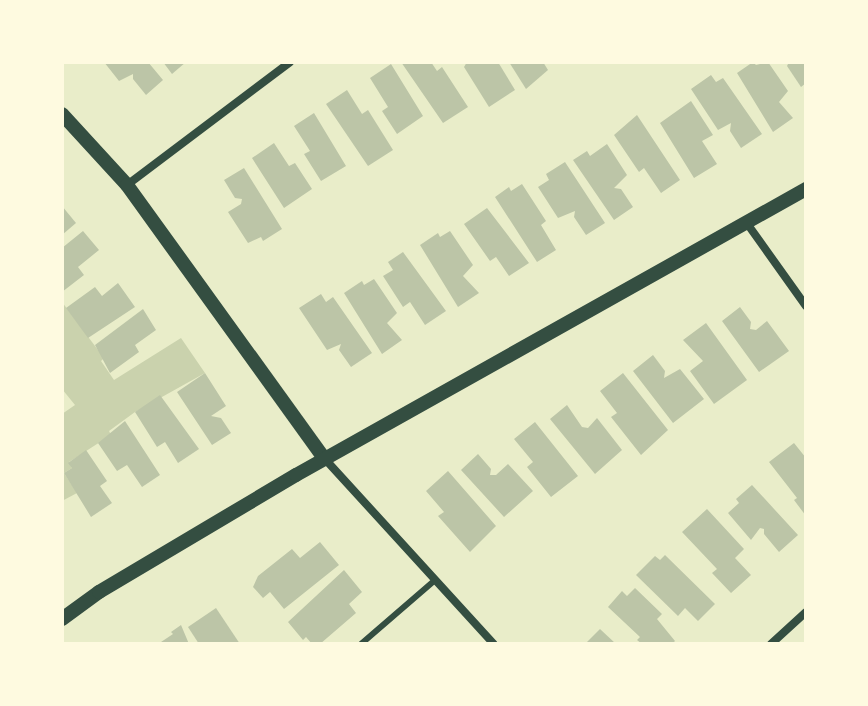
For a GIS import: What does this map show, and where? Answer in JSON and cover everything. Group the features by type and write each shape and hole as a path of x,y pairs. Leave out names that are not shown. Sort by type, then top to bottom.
{"street":[{"path":"127,185 290,62"},
{"path":"62,114 127,185 324,458 494,644"},
{"path":"62,619 99,592 324,458 806,189"},
{"path":"745,221 806,306"},
{"path":"771,644 806,612"}],"lane":[{"path":"361,644 434,581"}],"green space":[{"path":"62,302 104,358 101,361 114,380 181,338 205,373 135,412 109,431 111,435 69,462 72,468 64,473 77,493 62,501 62,414 75,405 62,389"}],"building":[{"path":"104,62 148,62 163,80 146,95 133,79 133,74 119,81"},
{"path":"163,62 186,62 172,74"},
{"path":"401,62 431,62 437,71 442,67 468,107 443,123"},
{"path":"467,62 498,62 515,90 489,107 464,67"},
{"path":"509,62 543,62 548,70 526,89"},
{"path":"753,62 756,65 768,62 788,91 779,102 793,118 773,132 737,73"},
{"path":"789,62 806,62 806,83 801,87 787,66"},
{"path":"391,64 423,116 397,134 382,111 388,107 370,78"},
{"path":"711,75 716,82 723,78 762,134 741,148 730,131 731,123 718,130 691,89"},
{"path":"347,90 362,114 368,110 393,150 368,166 326,104"},
{"path":"691,101 713,135 702,141 717,164 694,178 660,123"},
{"path":"314,113 346,166 321,181 304,154 310,151 294,126"},
{"path":"637,115 680,180 661,193 644,168 639,172 614,135"},
{"path":"274,143 289,166 295,163 312,189 284,208 252,158"},
{"path":"607,144 627,175 614,188 621,189 633,207 614,220 573,160 587,151 590,156"},
{"path":"565,162 605,223 586,235 574,217 575,211 558,218 538,187 549,180 546,174"},
{"path":"244,168 282,229 263,241 261,237 248,243 228,212 241,204 242,199 235,198 224,180"},
{"path":"522,184 546,221 541,225 556,250 537,262 495,197 509,187 511,191"},
{"path":"62,206 76,223 62,235"},
{"path":"487,208 529,263 509,276 496,257 490,261 464,224"},
{"path":"83,231 99,250 78,267 84,275 62,292 62,248"},
{"path":"450,231 473,265 463,276 479,293 458,307 420,245 438,233 440,237"},
{"path":"403,252 446,311 425,325 410,302 403,307 383,276 393,270 388,262"},
{"path":"374,279 397,313 387,323 402,340 382,354 344,293 362,281 364,285"},
{"path":"118,283 135,307 88,338 66,308 95,287 102,296"},
{"path":"321,294 326,302 333,297 372,353 351,367 339,350 341,344 327,350 299,308"},
{"path":"740,307 751,322 750,329 756,330 767,321 789,351 759,372 722,321"},
{"path":"143,309 156,330 135,345 139,352 110,373 95,345"},
{"path":"706,323 747,380 714,404 690,371 703,361 683,340"},
{"path":"653,355 665,371 664,378 680,369 704,399 673,423 633,371"},
{"path":"205,373 226,406 211,416 221,418 231,433 212,445 177,392"},
{"path":"623,373 668,430 641,455 611,417 617,413 600,391"},
{"path":"160,395 199,449 178,463 165,442 157,447 135,412"},
{"path":"567,405 582,427 588,428 597,418 622,450 595,474 550,419"},
{"path":"125,421 160,475 142,487 127,465 117,471 98,443"},
{"path":"535,422 578,476 551,497 527,467 533,462 514,439"},
{"path":"794,443 806,458 806,516 794,500 797,498 769,462"},
{"path":"86,450 107,481 100,486 112,503 91,517 64,473 72,468 68,463"},
{"path":"478,454 491,469 490,475 496,475 508,464 533,491 504,517 461,470"},
{"path":"448,471 496,526 470,552 438,516 444,512 426,491"},
{"path":"752,485 798,535 779,552 764,534 764,529 760,528 751,540 728,513 739,503 736,499"},
{"path":"707,509 744,549 735,558 751,575 731,593 712,573 717,569 682,532"},
{"path":"320,542 339,565 284,609 270,592 263,598 253,587 258,576 292,549 300,558"},
{"path":"665,555 715,604 698,621 685,608 678,616 636,575 655,556 660,560"},
{"path":"344,570 362,592 349,604 356,613 320,644 312,644 306,637 303,640 288,622"},
{"path":"635,588 662,614 657,619 675,641 672,644 642,644 637,640 640,637 608,607 622,591 627,596"},
{"path":"216,608 240,644 199,644 188,627"},
{"path":"181,625 189,644 158,644 173,634 171,632"},
{"path":"600,629 616,644 585,644"}]}
